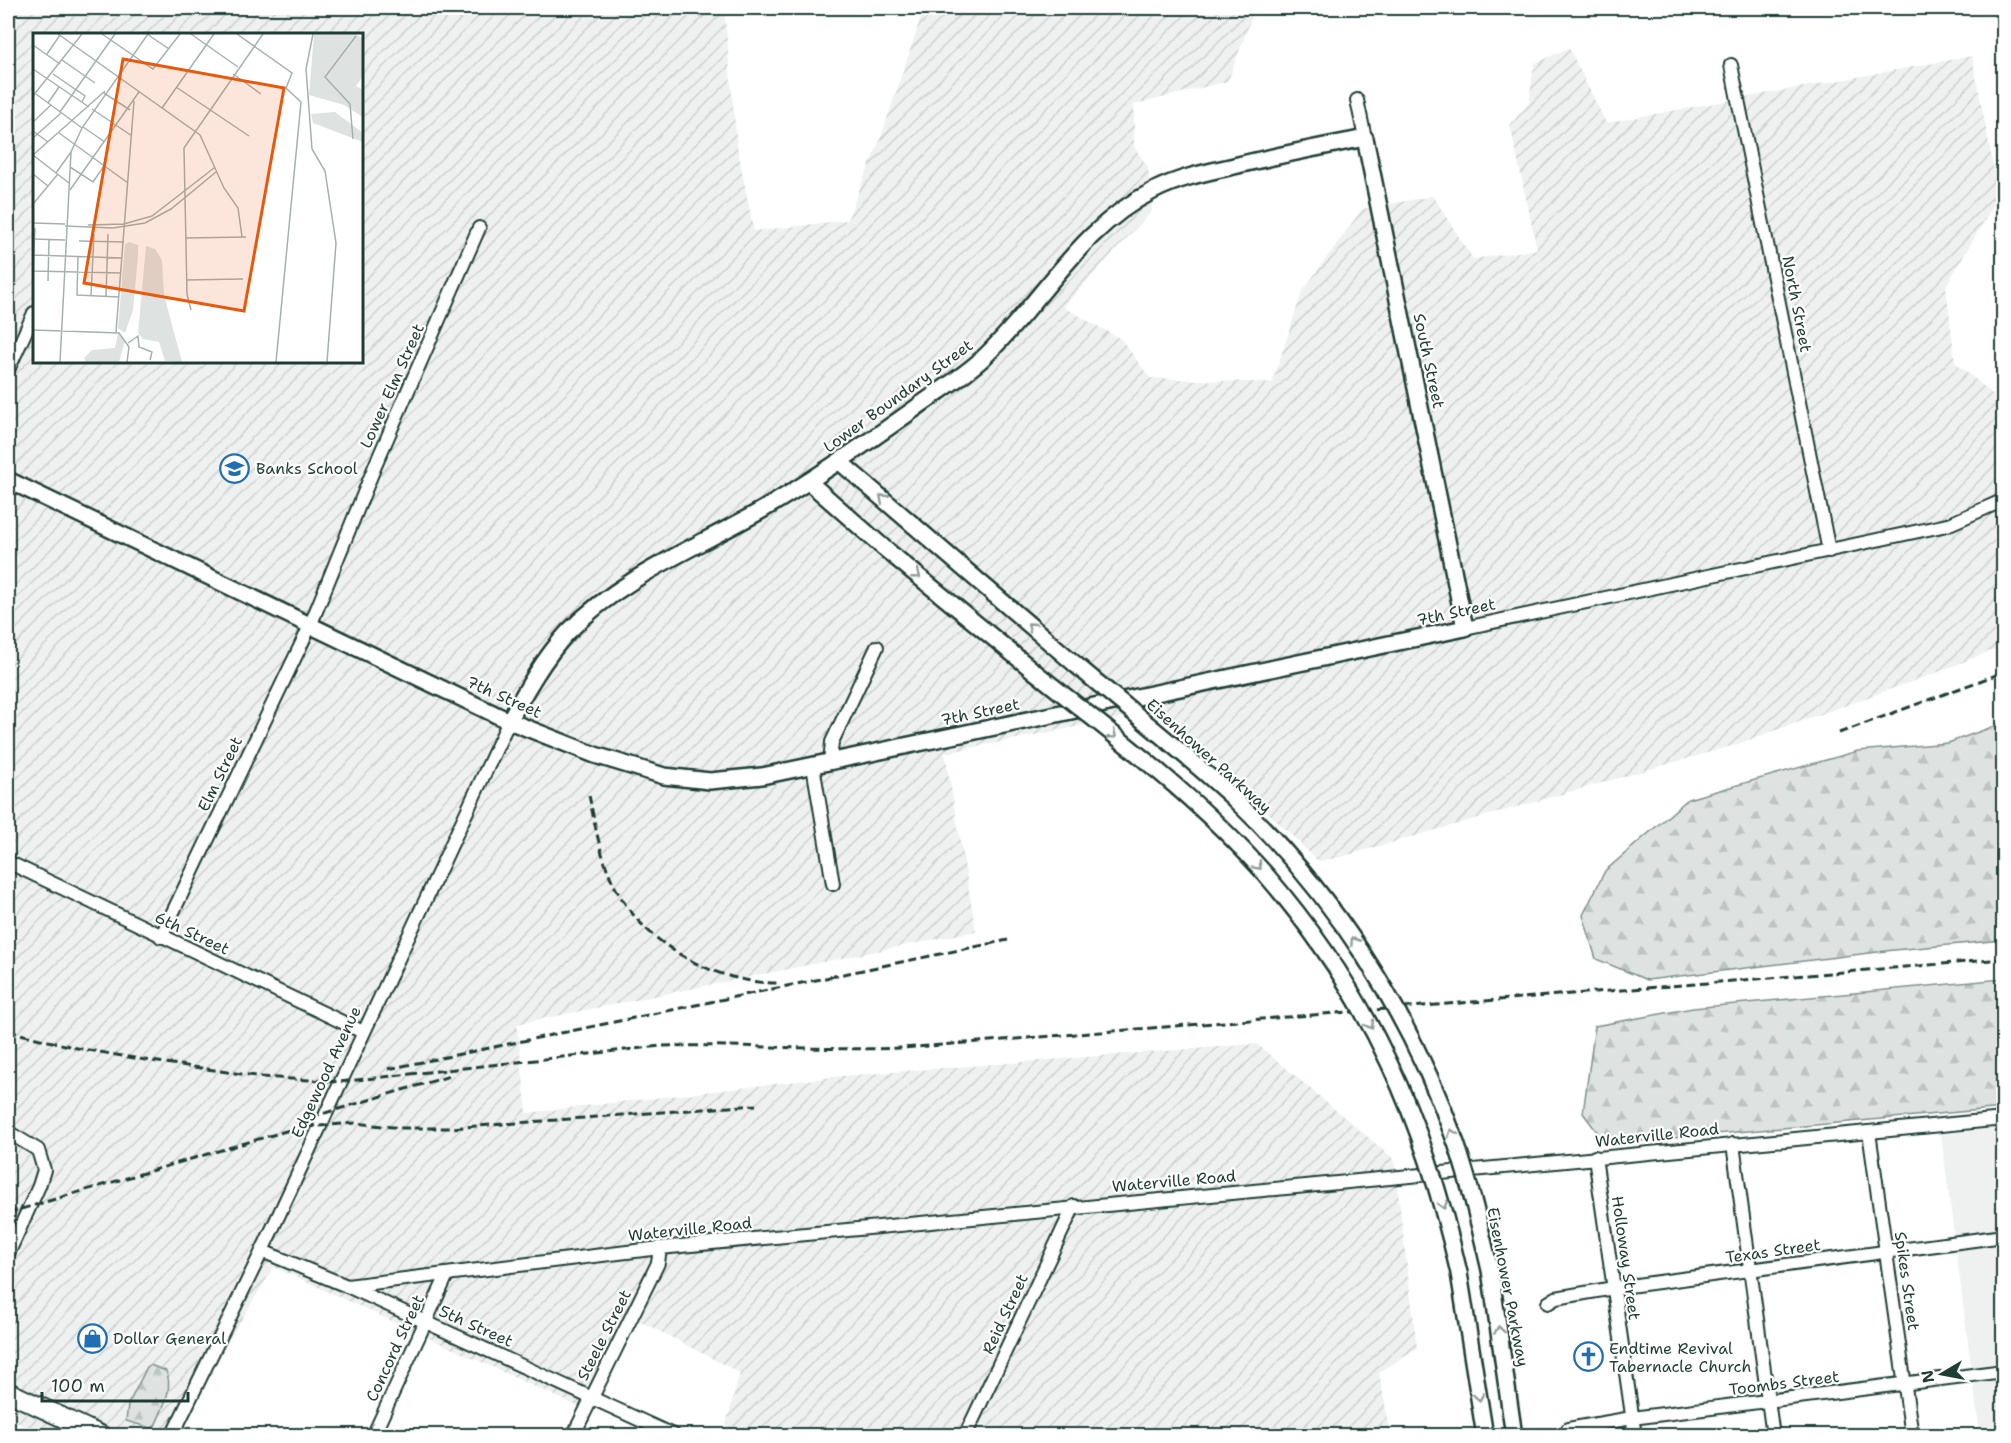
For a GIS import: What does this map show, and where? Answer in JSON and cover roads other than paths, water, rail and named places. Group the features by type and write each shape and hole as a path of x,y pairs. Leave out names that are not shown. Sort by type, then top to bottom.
{"main road":[{"path":"8,1392 102,1436"}],"street":[{"name":"North Street","path":"1731,64 1829,551"},
{"name":"South Street","path":"1358,100 1466,628"},
{"name":"Lower Boundary Street","path":"509,721 529,685 567,633 614,593 666,560 809,482 981,359 1093,235 1123,210 1146,195 1206,173 1365,138"},
{"name":"Lower Elm Street","path":"310,626 375,466 479,228"},
{"path":"8,370 33,316"},
{"name":"Eisenhower Parkway","path":"840,462 1231,797 1284,850 1352,937 1395,1006 1437,1094 1474,1202 1490,1270 1514,1436"},
{"name":"7th Street","path":"8,480 509,721 627,766 684,780 731,781 813,766 1947,525 2004,500"},
{"path":"809,482 884,548 1219,827 1267,877 1326,953 1371,1026 1413,1112 1436,1179 1459,1273 1485,1436"},
{"name":"Elm Street","path":"161,937 310,626"},
{"path":"830,762 832,742 877,646"},
{"name":"Edgewood Avenue","path":"172,1436 262,1251 509,721"},
{"path":"813,766 833,884"},
{"name":"6th Street","path":"8,862 363,1032"},
{"name":"Waterville Road","path":"347,1286 660,1248 1074,1206 2004,1119"},
{"path":"8,1132 38,1150 44,1170 8,1254"},
{"name":"Spikes Street","path":"1869,1132 1912,1436"},
{"path":"1733,1144 1773,1436"},
{"name":"Holloway Street","path":"1595,1157 1635,1436"},
{"name":"Reid Street","path":"965,1436 1074,1206"},
{"name":"Texas Street","path":"1548,1303 1556,1298 1614,1288 1749,1272 2004,1236"},
{"name":"Steele Street","path":"573,1436 658,1263 660,1248"},
{"name":"5th Street","path":"262,1251 347,1286 675,1436"},
{"name":"Concord Street","path":"373,1436 447,1275"},
{"name":"Toombs Street","path":"1568,1429 1632,1418 2004,1371"}],"railway":[{"path":"1839,733 2004,672"},
{"path":"589,795 609,875 635,917 651,933 670,948 711,970 756,982 778,983"},
{"path":"829,977 1008,940"},
{"path":"8,1031 77,1048 145,1060 262,1077 339,1082 660,1046 904,1048 2004,959"},
{"path":"388,1069 835,976"},
{"path":"298,1121 450,1076"},
{"path":"8,1213 296,1128 355,1123 402,1128 450,1128 756,1105"}],"place":[{"name":"Banks School","path":"235,468"},
{"name":"Dollar General","path":"92,1338"},
{"name":"Endtime Revival Tabernacle Church","path":"1588,1357"}]}
